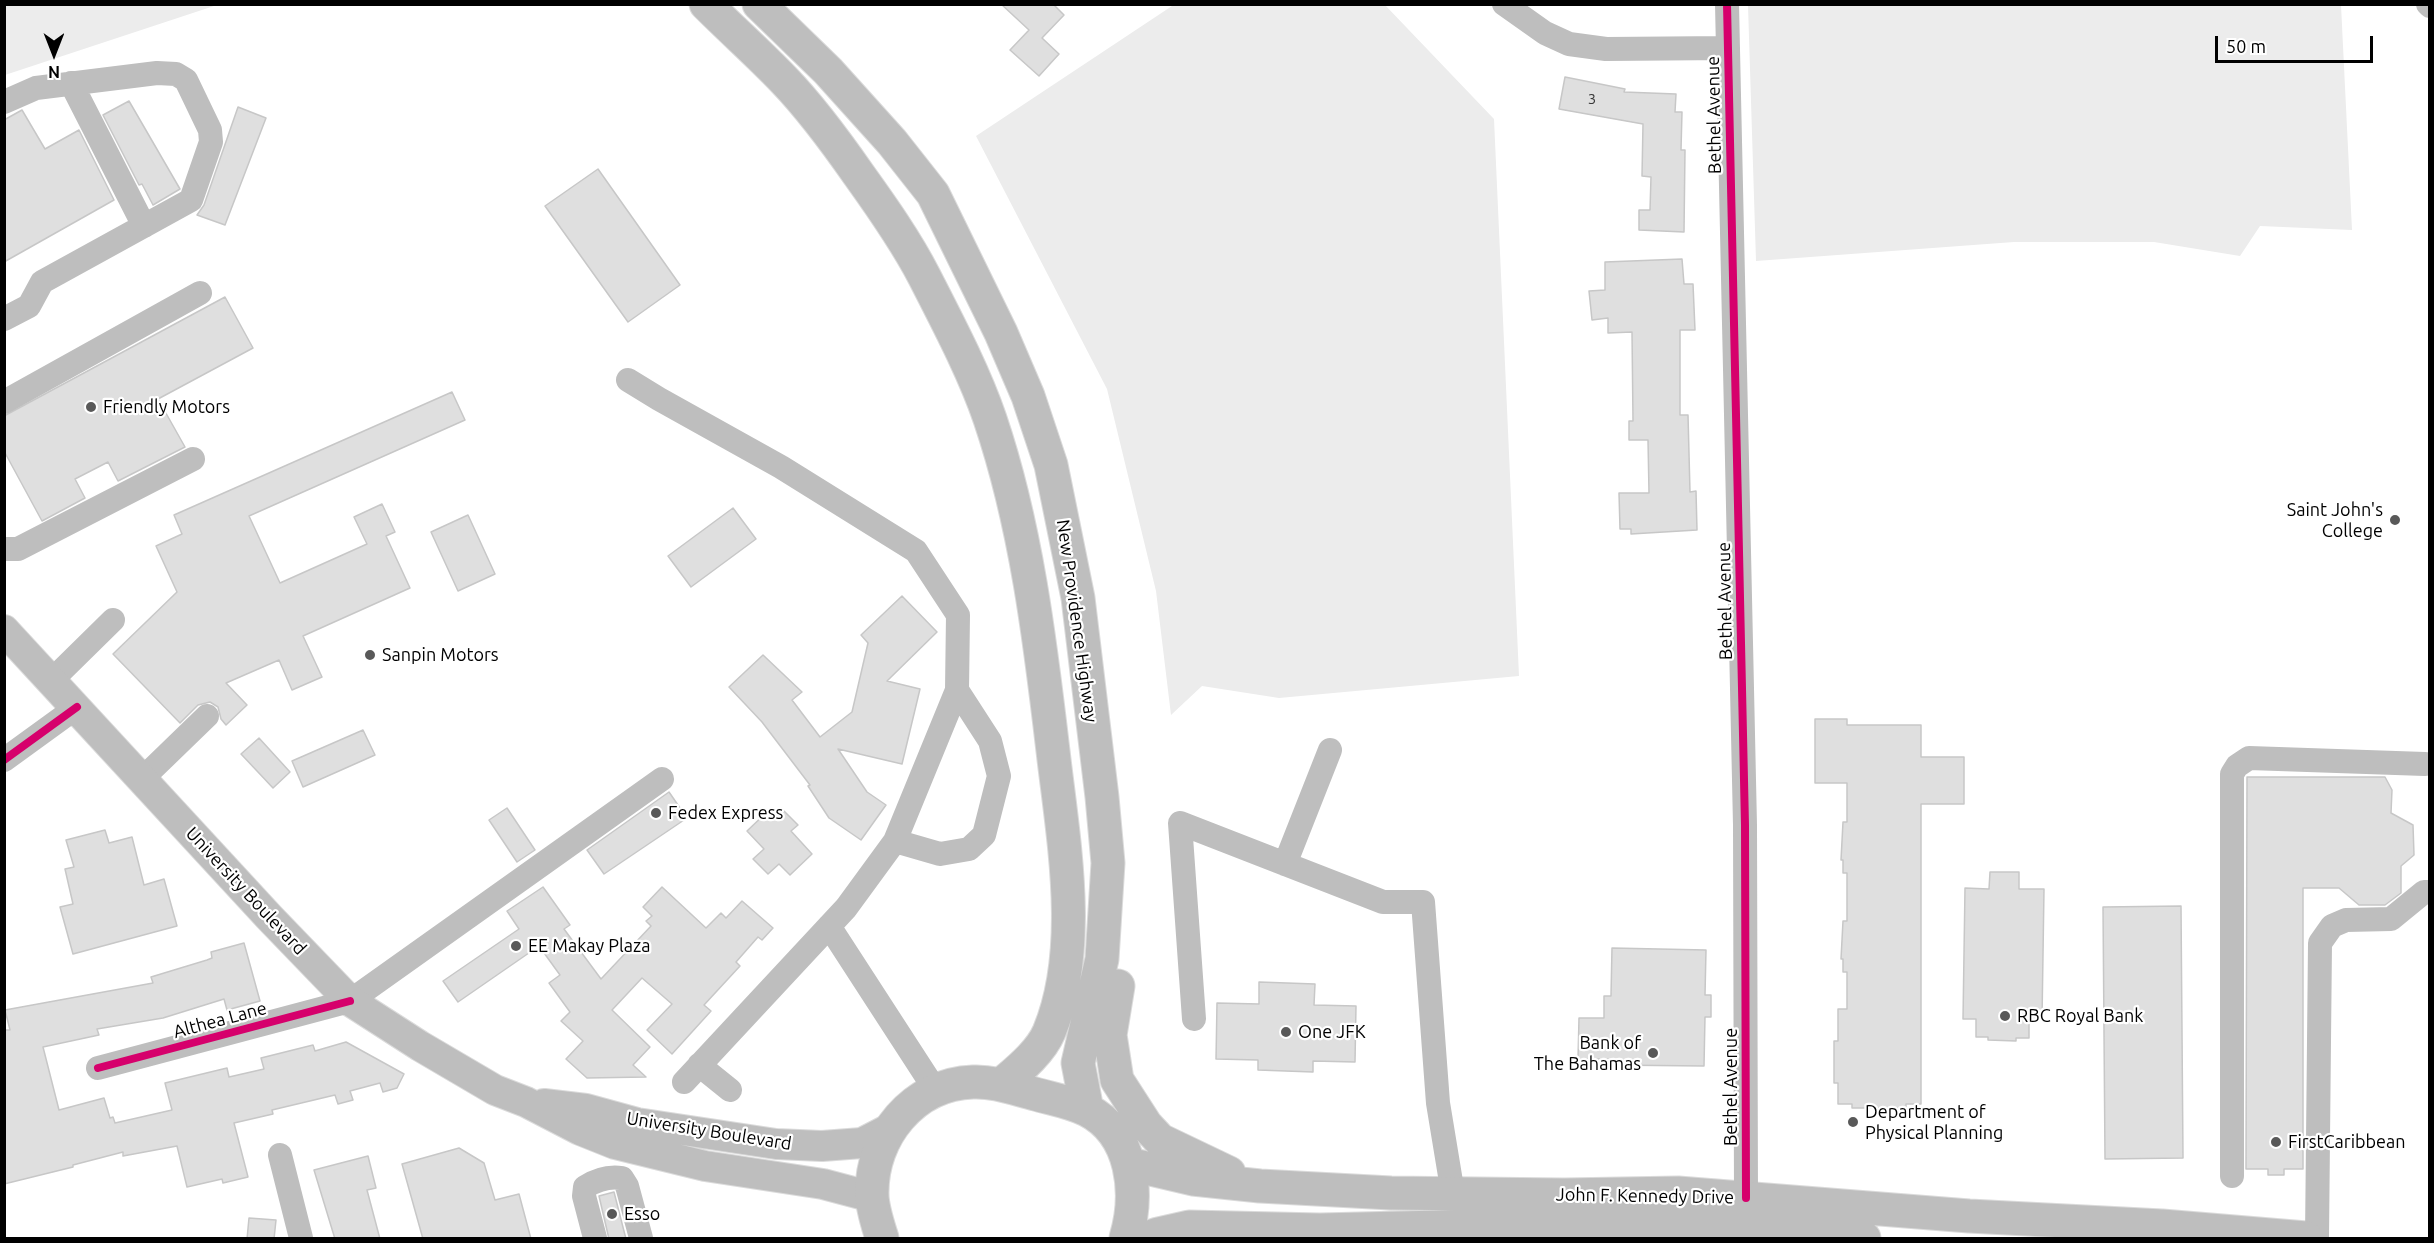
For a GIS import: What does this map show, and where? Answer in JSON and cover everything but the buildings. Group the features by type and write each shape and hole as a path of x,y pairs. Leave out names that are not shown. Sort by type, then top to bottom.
{"highway":[{"path":"706,4 785,81 834,141 885,212 923,274 976,383 1008,477 1044,678 1063,841 1067,939 1060,995 1048,1034 1022,1066 1000,1085"},
{"name":"New Providence Highway","path":"759,4 828,70 892,142 933,194 1001,333 1028,396 1051,465 1078,598 1108,863 1102,959 1078,1063 1087,1110"},
{"path":"1108,863 1121,906 1121,965 1110,1035 1117,1080 1146,1125 1160,1140 1260,1186"},
{"path":"882,1239 872,1197 873,1179 879,1152 891,1128 904,1110 936,1091 962,1083 1000,1085 1071,1103 1087,1110 1113,1132 1129,1164 1133,1197 1126,1239"},
{"name":"John F. Kennedy Drive","path":"1129,1164 1193,1179 1260,1186 1391,1193 1564,1195 1678,1193 1969,1216 2162,1226 2306,1239"},
{"name":"John F. Kennedy Drive","path":"1147,1239 1189,1227 1320,1230 1679,1221 1864,1239"}],"main road":[{"name":"University Boulevard","path":"4,630 269,917 350,1001 495,1090 615,1144 705,1166 823,1184 872,1197"},
{"name":"University Boulevard","path":"526,1102 586,1109 637,1123 776,1144 822,1146 862,1143 891,1128"}],"street":[{"path":"1504,4 1545,33 1569,44 1606,49 1728,48"},
{"name":"Bethel Avenue","path":"1727,4 1745,813 1746,1198"},
{"path":"4,102 36,88 157,73 176,74 186,80 210,130 211,142 191,200 42,282 28,306 4,318"},
{"path":"71,83 144,226"},
{"path":"4,402 200,293"},
{"path":"628,380 781,467 916,551 958,615 957,690 895,841 846,908 692,1074 730,1090"},
{"path":"4,549 18,549 193,459"},
{"path":"52,680 113,620"},
{"path":"895,841 940,855 969,849 984,835 999,776 990,741 957,690"},
{"path":"4,760 77,707"},
{"path":"142,779 207,716"},
{"path":"1285,864 1330,750"},
{"path":"2232,1176 2232,774 2237,766 2249,758 2425,764"},
{"path":"350,1001 662,779"},
{"path":"1194,1019 1180,823 1383,902 1423,902 1438,1104 1453,1194"},
{"path":"2317,1239 2320,943 2332,926 2346,920 2391,919 2424,892 2430,892"},
{"path":"829,926 936,1091"},
{"name":"Althea Lane","path":"98,1068 350,1001"},
{"path":"603,1179 615,1144"},
{"path":"280,1155 301,1239"},
{"path":"595,1239 584,1196 585,1187 612,1177 622,1178 627,1186 641,1239"}],"shaded area":[{"path":"5,4 217,4 217,5 5,75"},
{"path":"1175,4 1385,5 1494,119 1519,676 1279,698 1202,686 1171,715 1156,591 1107,389 976,136"},
{"path":"1748,5 2341,5 2352,230 2260,226 2240,256 2154,242 2014,242 1756,261"}],"cycle path":[{"path":"1727,4 1745,825 1746,1198"},
{"path":"4,760 77,707"},
{"path":"98,1068 350,1001"}],"place":[{"name":"Friendly Motors","path":"91,407"},
{"name":"Saint John's College","path":"2395,520"},
{"name":"Sanpin Motors","path":"370,655"},
{"name":"Fedex Express","path":"656,813"},
{"name":"EE Makay Plaza","path":"516,946"},
{"name":"RBC Royal Bank","path":"2005,1016"},
{"name":"One JFK","path":"1286,1032"},
{"name":"Bank of The Bahamas","path":"1653,1053"},
{"name":"Department of Physical Planning","path":"1853,1122"},
{"name":"FirstCaribbean","path":"2276,1142"},
{"name":"Esso","path":"612,1214"}]}
